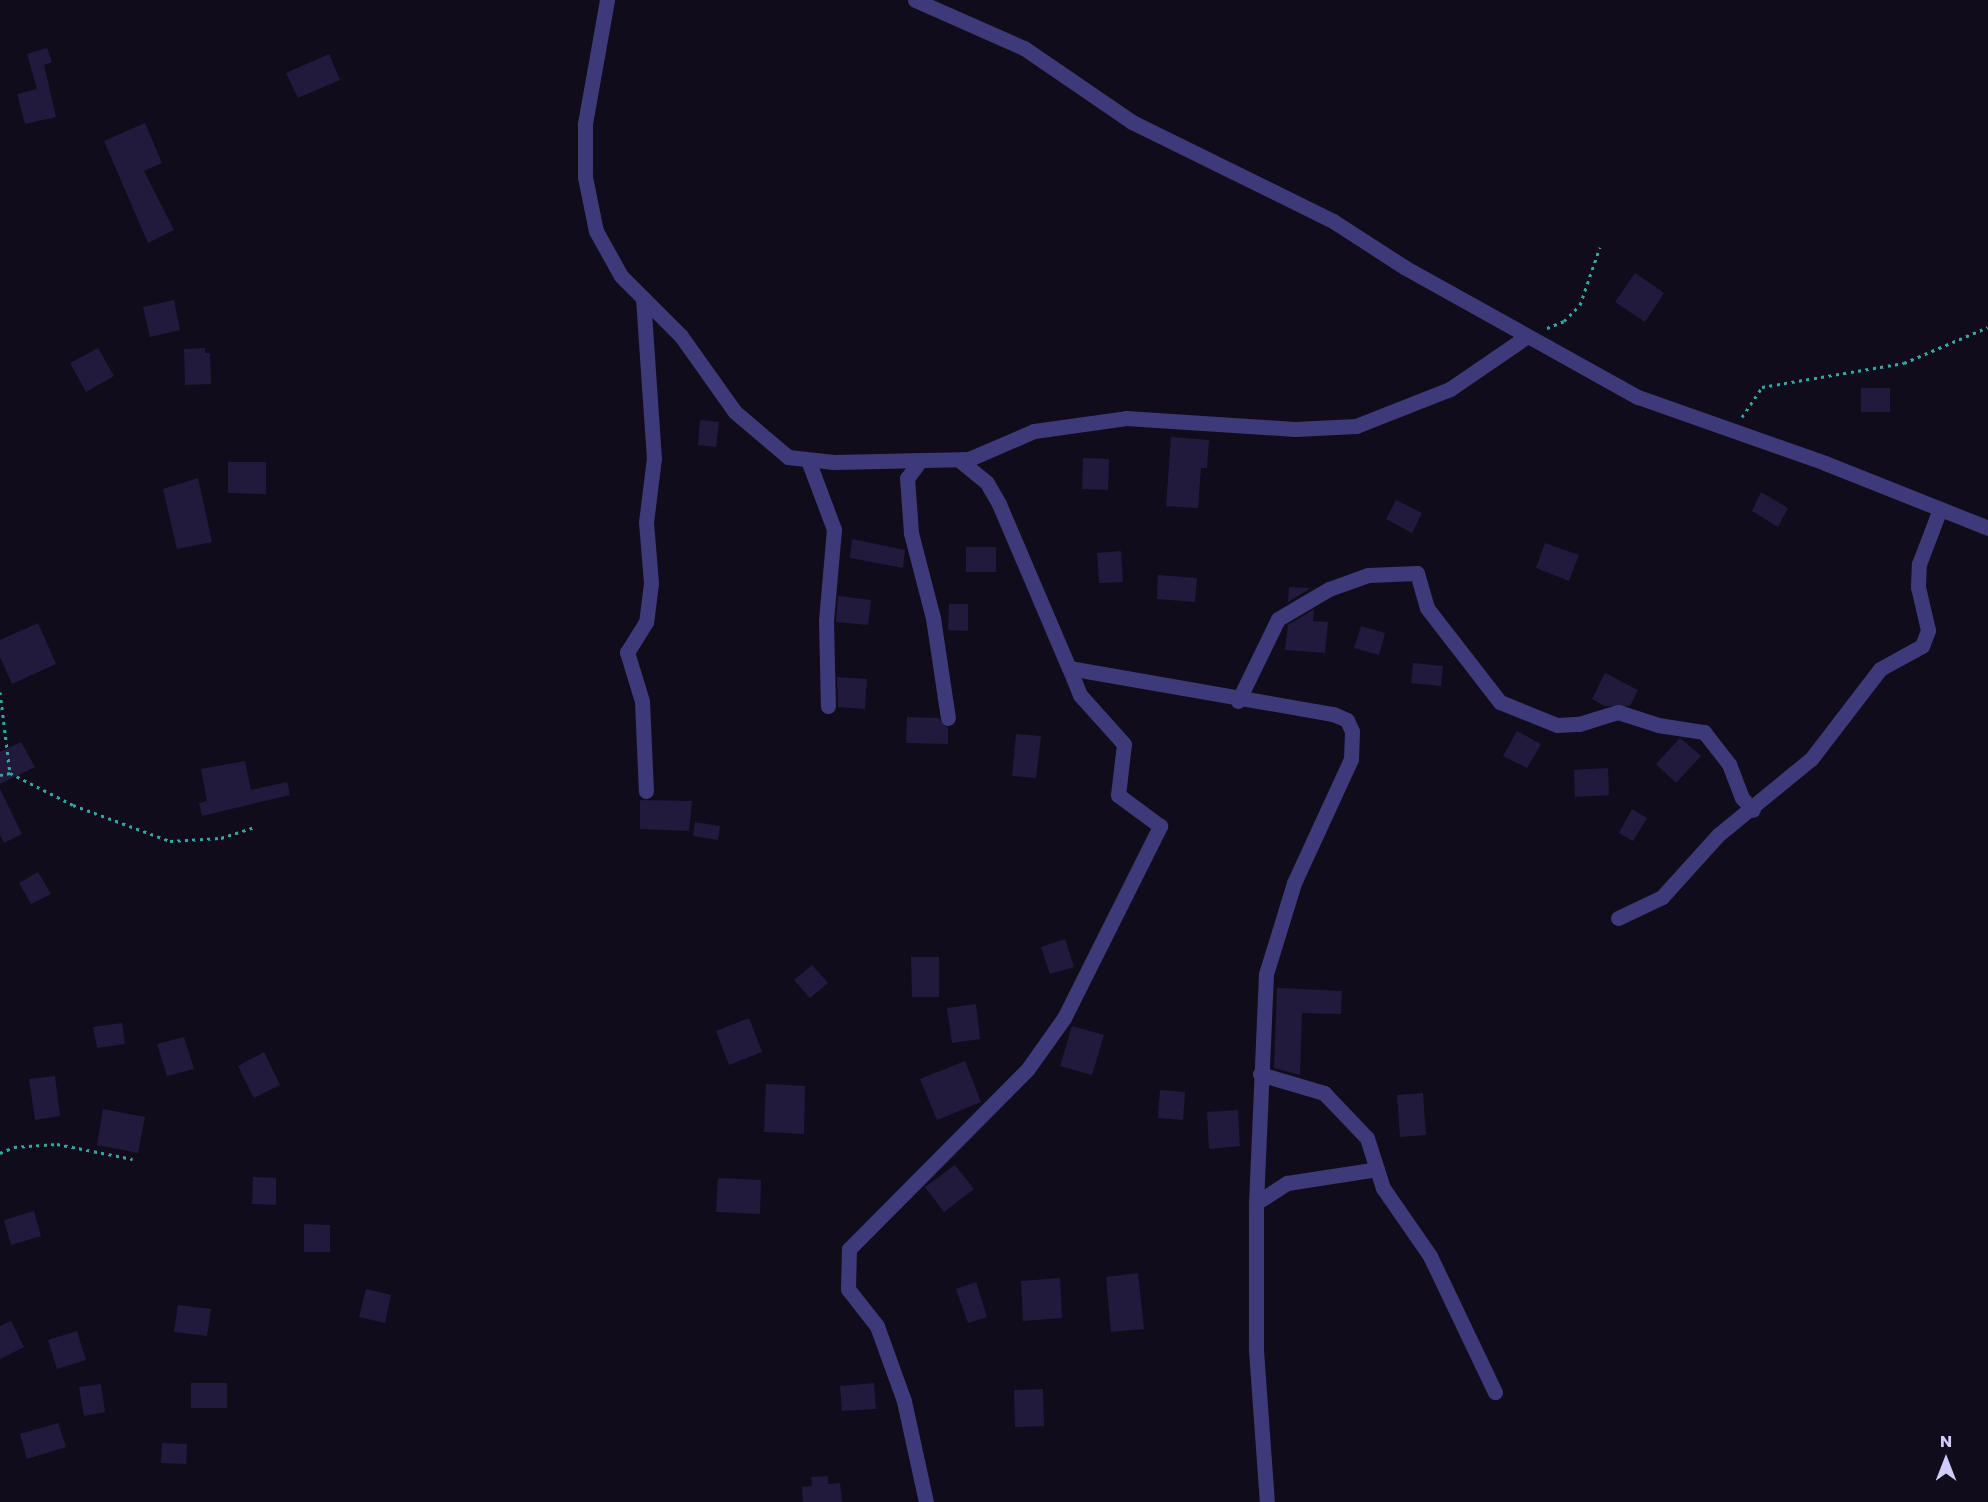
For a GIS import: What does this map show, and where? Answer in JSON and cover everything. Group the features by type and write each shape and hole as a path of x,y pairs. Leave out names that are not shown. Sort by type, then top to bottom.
{"street":[{"path":"607,0 585,124 588,207 608,258 681,336 751,428 788,457 808,460 959,460 1034,430 1126,418 1294,429 1356,426 1450,389 1526,337"},
{"path":"915,0 1024,48 1132,122 1332,221 1526,337 1638,397 1733,430 1988,528"},
{"path":"643,298 654,458 646,522 651,583 646,622 627,652 642,701 646,791"},
{"path":"808,460 834,529 826,621 828,706"},
{"path":"926,1502 904,1401 877,1326 848,1289 849,1249 1027,1070 1064,1018 1160,826 1118,795 1124,744 1080,695 999,504 987,483 959,460"},
{"path":"920,461 907,478 911,533 933,618 948,718"},
{"path":"1618,918 1662,897 1718,835 1753,810 1811,759 1880,669 1922,646 1928,630 1918,587 1919,564 1940,509"},
{"path":"1238,701 1278,619 1329,588 1368,575 1417,573 1427,608 1446,638 1500,702 1557,725 1580,724 1618,712 1658,725 1704,732 1729,764 1742,798 1753,810"},
{"path":"1070,668 1238,701 1333,714 1347,720 1352,731 1351,759 1312,839 1276,935 1266,974 1256,1203 1256,1350 1267,1502"},
{"path":"1260,1074 1324,1093 1367,1138 1383,1188 1430,1256 1495,1392"},
{"path":"1256,1203 1287,1183 1377,1169"}],"path":[{"path":"1526,337 1564,321 1580,305 1600,247"},
{"path":"1733,430 1762,387 1904,363 1988,327"},
{"path":"0,692 10,773"},
{"path":"0,775 10,773 73,805 170,841 221,838 254,827"},
{"path":"0,1154 14,1147 57,1144 133,1159"}],"building":[{"path":"47,48 52,62 44,65 56,117 25,124 17,94 37,89 27,54"},
{"path":"329,54 340,80 298,98 286,73"},
{"path":"145,123 162,163 144,171 174,230 148,243 104,141"},
{"path":"1635,273 1664,293 1645,322 1615,302"},
{"path":"174,300 180,330 150,337 143,307"},
{"path":"98,348 114,376 86,392 70,363"},
{"path":"205,348 205,353 210,353 211,384 185,385 184,349"},
{"path":"1861,388 1890,388 1890,412 1861,412"},
{"path":"700,420 719,422 716,447 698,445"},
{"path":"1171,437 1209,440 1207,468 1201,468 1198,508 1166,506"},
{"path":"1083,458 1109,459 1108,490 1082,489"},
{"path":"228,462 266,462 266,494 228,493"},
{"path":"198,478 212,542 177,549 163,489"},
{"path":"1761,492 1788,508 1778,527 1752,511"},
{"path":"1396,500 1422,513 1412,533 1386,519"},
{"path":"852,539 905,550 903,568 850,558"},
{"path":"1545,543 1579,555 1569,581 1536,568"},
{"path":"966,547 996,547 996,572 966,572"},
{"path":"1121,551 1123,582 1099,583 1097,553"},
{"path":"1158,575 1197,578 1195,602 1157,599"},
{"path":"1289,587 1311,588 1288,602"},
{"path":"838,596 871,600 868,625 836,622"},
{"path":"949,604 968,604 968,631 948,630"},
{"path":"1314,609 1313,621 1328,622 1325,653 1285,650 1288,625"},
{"path":"38,623 56,664 12,684 0,657 0,640"},
{"path":"1361,626 1385,633 1379,655 1354,648"},
{"path":"1413,663 1443,666 1441,686 1411,683"},
{"path":"1605,673 1638,690 1630,706 1605,706 1592,699"},
{"path":"837,677 867,679 865,709 838,707"},
{"path":"907,717 938,718 948,728 948,744 906,743"},
{"path":"1517,731 1541,744 1527,768 1503,756"},
{"path":"1016,734 1041,736 1036,778 1012,776"},
{"path":"1680,738 1701,756 1676,783 1656,764"},
{"path":"21,742 35,767 0,784 0,752"},
{"path":"245,761 251,790 287,782 290,795 202,816 199,803 207,801 201,769"},
{"path":"1608,768 1609,795 1575,797 1574,770"},
{"path":"0,789 22,834 4,843 0,835"},
{"path":"640,800 692,801 689,831 640,829"},
{"path":"1632,809 1647,818 1633,841 1619,833"},
{"path":"695,822 720,826 718,840 693,836"},
{"path":"38,872 51,894 31,904 19,883"},
{"path":"1065,939 1074,967 1050,974 1041,947"},
{"path":"911,957 939,957 939,997 912,997"},
{"path":"812,965 828,983 810,998 794,980"},
{"path":"1277,988 1342,991 1341,1014 1302,1013 1300,1075 1274,1068"},
{"path":"976,1004 980,1039 952,1043 947,1008"},
{"path":"749,1018 762,1052 729,1065 716,1031"},
{"path":"122,1023 125,1044 97,1048 93,1027"},
{"path":"1072,1026 1104,1035 1092,1075 1060,1066"},
{"path":"184,1037 194,1069 167,1076 157,1044"},
{"path":"264,1052 280,1085 254,1098 238,1066"},
{"path":"965,1061 981,1102 937,1120 920,1079"},
{"path":"55,1076 60,1116 35,1120 29,1079"},
{"path":"766,1084 805,1086 804,1134 764,1132"},
{"path":"1160,1090 1185,1092 1183,1120 1158,1118"},
{"path":"1423,1093 1426,1135 1400,1137 1397,1095"},
{"path":"103,1109 145,1117 138,1153 97,1145"},
{"path":"1238,1110 1240,1146 1209,1149 1207,1112"},
{"path":"955,1165 974,1189 944,1212 925,1187"},
{"path":"253,1177 276,1178 276,1205 252,1204"},
{"path":"718,1178 761,1180 760,1214 716,1212"},
{"path":"34,1211 41,1236 11,1245 4,1220"},
{"path":"304,1224 330,1225 330,1252 304,1252"},
{"path":"1138,1273 1144,1329 1111,1332 1106,1277"},
{"path":"1060,1278 1062,1318 1023,1321 1021,1281"},
{"path":"976,1282 987,1317 968,1323 956,1289"},
{"path":"366,1289 391,1295 385,1323 359,1317"},
{"path":"178,1305 211,1309 207,1336 174,1332"},
{"path":"11,1321 24,1347 0,1359 0,1326"},
{"path":"77,1331 86,1360 57,1369 48,1340"},
{"path":"191,1383 227,1383 227,1408 191,1408"},
{"path":"874,1383 876,1409 842,1411 840,1386"},
{"path":"101,1384 105,1412 84,1416 79,1387"},
{"path":"1043,1389 1044,1426 1015,1427 1014,1390"},
{"path":"58,1423 66,1447 27,1459 20,1434"},
{"path":"162,1443 187,1444 186,1464 161,1463"},
{"path":"828,1476 828,1484 840,1483 842,1502 803,1502 802,1487 812,1486 811,1477"}]}
